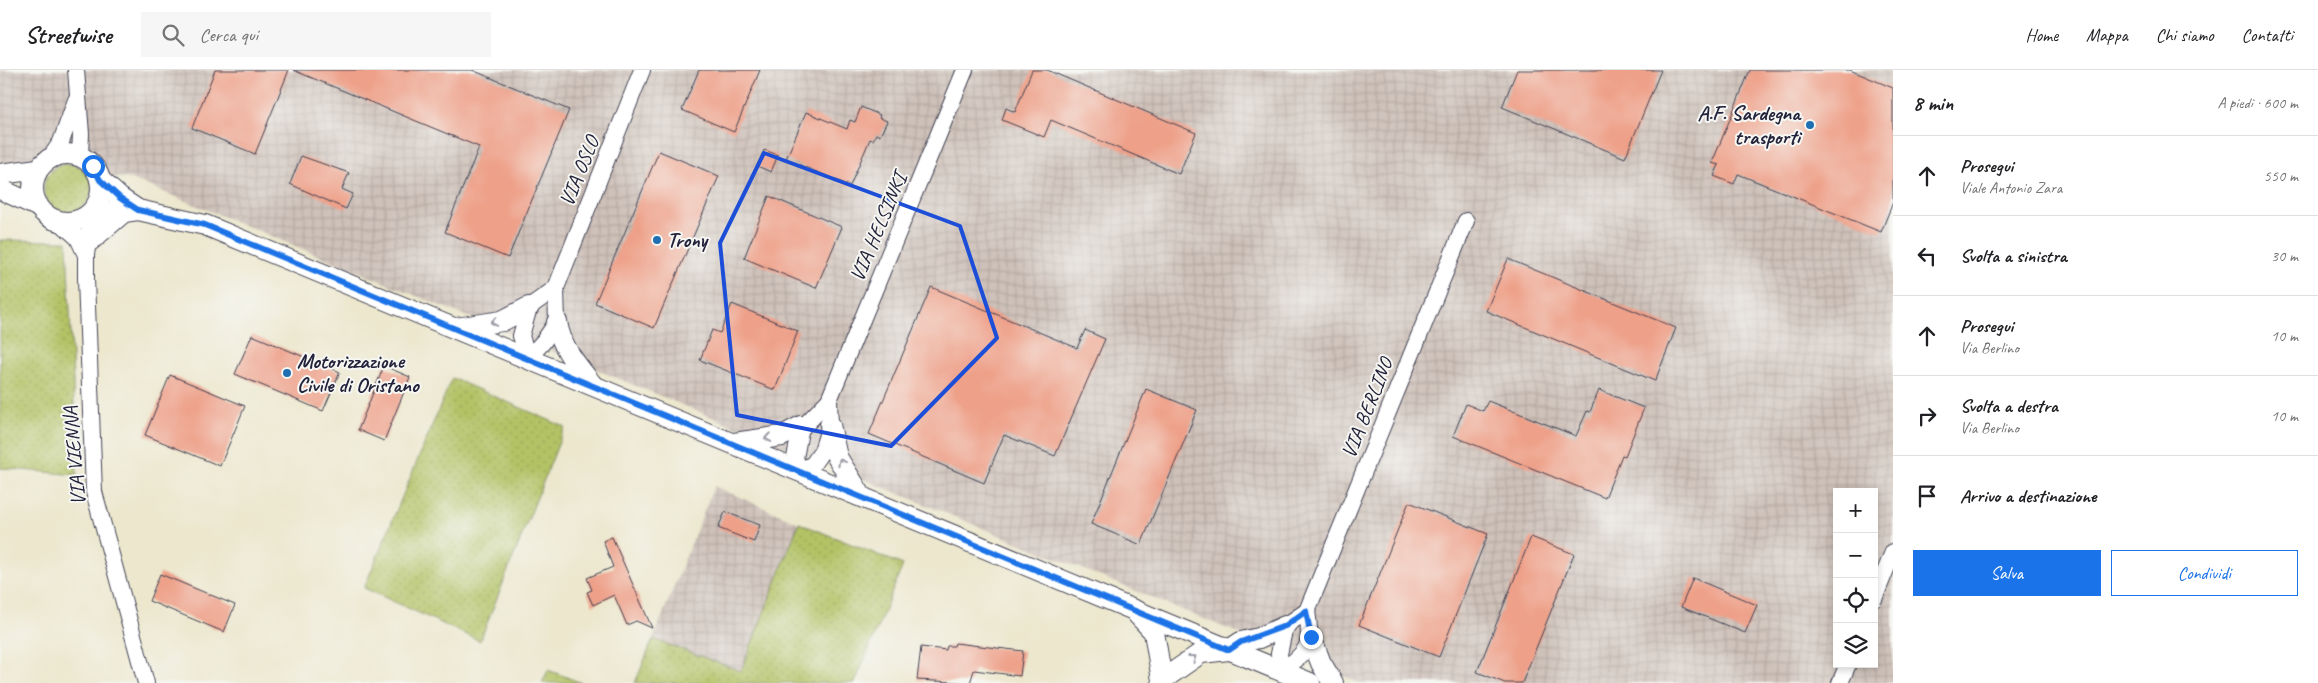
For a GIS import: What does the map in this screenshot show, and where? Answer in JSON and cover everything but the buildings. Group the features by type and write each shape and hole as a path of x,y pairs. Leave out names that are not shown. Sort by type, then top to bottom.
{"main road":[{"path":"1,184 44,164 59,154 80,156 93,166 100,180 131,211"},
{"path":"38,207 32,188 44,164"},
{"path":"1,184 38,207 44,214 59,221 81,219 92,212 101,194 100,180"},
{"path":"88,248 131,211"},
{"path":"92,212 131,211 205,225 1310,683"},
{"path":"456,328 502,321 530,307"},
{"path":"556,322 560,338 568,353 592,384"},
{"path":"830,425 838,457 862,496"},
{"path":"732,443 782,436 801,426"},
{"path":"1134,610 1154,632 1161,682 1201,653 1229,650 1241,642 1285,626"},
{"path":"1311,637 1321,663 1333,683"}],"street":[{"path":"76,70 81,134 80,156"},
{"name":"VIA OSLO","path":"556,322 556,288 642,70"},
{"name":"VIA HELSINKI","path":"801,426 807,423 829,400 965,70"},
{"path":"44,164 61,142 77,98"},
{"name":"VIA VIENNA","path":"92,212 86,279 94,492 146,683"},
{"path":"59,221 88,248"},
{"name":"VIA BERLINO","path":"1306,611 1466,221"},
{"path":"556,288 530,307 521,336 528,358 543,342 556,322"},
{"name":"VIA HELSINKI","path":"800,471 813,464 822,450 830,425 829,400"},
{"path":"800,471 795,458 801,426"},
{"path":"1878,589 1893,552"},
{"path":"1306,611 1311,637 1299,658 1282,671 1279,654 1285,626 1306,611"},
{"path":"1840,683 1846,668"}],"highlighted area":[{"path":"764,153 960,226 997,338 891,446 737,415 720,243"}],"shaded area":[{"path":"0,70 1893,70 1893,683 1360,683 132,179 0,164"},
{"path":"714,486 799,523 741,672 653,639"}],"green space":[{"path":"68,164 77,166 85,171 90,179 92,188 90,197 85,205 77,210 68,212 59,210 51,205 46,197 44,188 46,179 51,171 59,166"},
{"path":"0,240 67,241 77,475 0,468"},
{"path":"452,378 565,427 480,641 364,588"},
{"path":"799,523 903,565 855,683 635,683 653,639 741,671"},
{"path":"548,670 582,683 542,683"}],"place":[{"name":"A.F. Sardegna trasporti","path":"1810,125"},
{"name":"Trony","path":"657,240"},
{"name":"Motorizzazione Civile di Oristano","path":"287,373"}],"route":[{"path":"93,166 100,180 120,198 138,210 205,225 1229,650 1241,642 1259,638 1285,626 1306,611 1311,637"}]}
